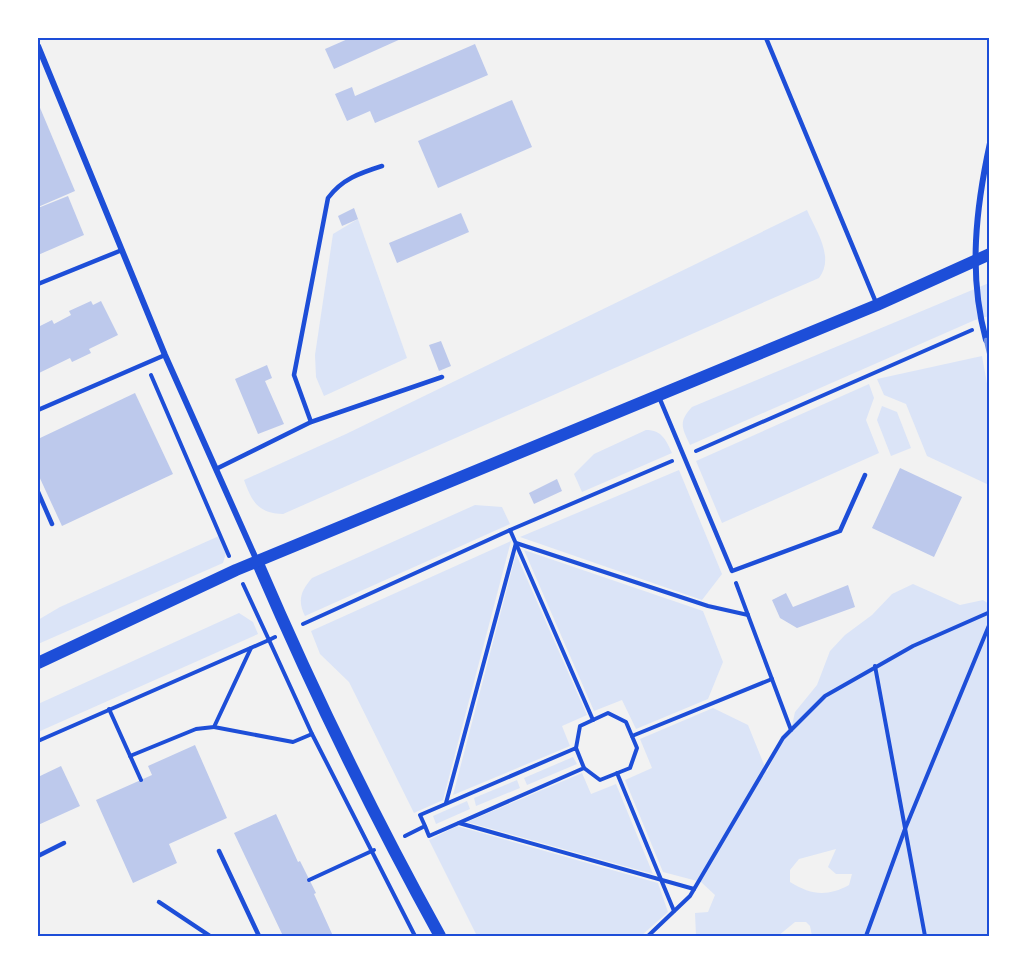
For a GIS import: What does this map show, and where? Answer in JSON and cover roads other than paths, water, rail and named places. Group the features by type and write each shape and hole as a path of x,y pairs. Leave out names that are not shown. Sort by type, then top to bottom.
{"main road":[{"path":"38,663 236,570 877,305 990,254"},
{"path":"257,561 336,736 440,936"}],"street":[{"path":"38,46 165,355 257,561"},
{"path":"986,340 982,326 975,261 979,201 990,143"}],"lane":[{"path":"766,38 877,305"},
{"path":"311,422 294,375 328,198 346,179 382,166"},
{"path":"38,284 122,250"},
{"path":"38,410 165,355"},
{"path":"216,469 311,422 442,377"},
{"path":"658,394 732,571 840,531 865,475"},
{"path":"38,492 52,524"},
{"path":"38,856 64,843"},
{"path":"219,851 259,936"},
{"path":"159,902 210,936"}],"railway":[{"path":"986,340 990,357"}]}
